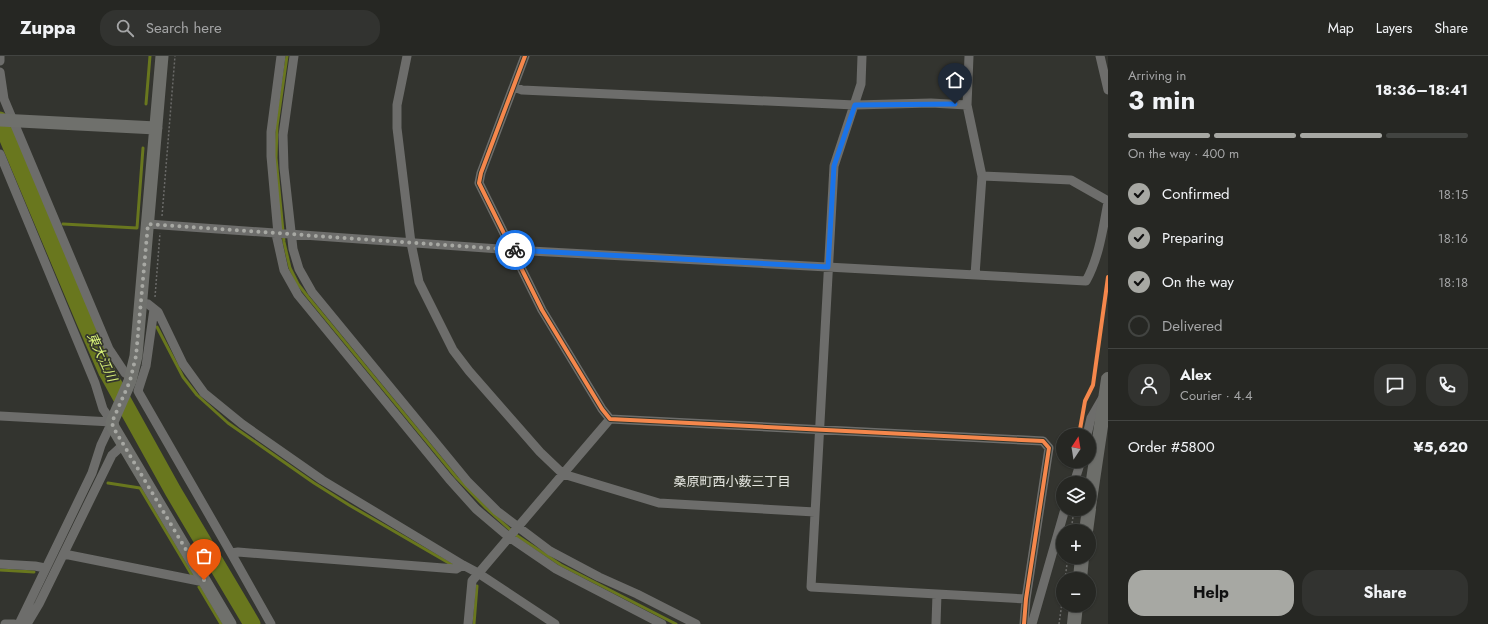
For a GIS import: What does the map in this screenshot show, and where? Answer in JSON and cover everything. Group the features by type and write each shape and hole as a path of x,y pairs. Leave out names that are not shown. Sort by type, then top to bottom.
{"main road":[{"path":"1094,476 1107,385"},
{"path":"1074,624 1075,612"}],"street":[{"path":"0,56 0,62"},
{"path":"19,624 92,473 101,445 131,378 136,356 141,303 154,224 156,128 162,56"},
{"path":"281,56 271,132 271,156 283,234 293,249 298,269 312,292 468,482 497,511 513,532 556,569 662,624"},
{"path":"294,56 283,135 283,234 284,270 298,295 449,479 476,509 513,532 599,577 637,594 696,624"},
{"path":"407,56 397,105 397,128 411,244 419,282 453,350 469,371 540,452 563,474 660,503 815,512"},
{"path":"525,56 481,173 479,183 542,310 602,409 610,419 1043,441 1049,448 1026,599 1024,624"},
{"path":"862,56 861,84 834,166 811,586 1026,599"},
{"path":"969,56 967,104 982,176 975,275"},
{"path":"1100,56 1108,90"},
{"path":"0,72 8,120 109,349 125,373 131,378"},
{"path":"514,87 522,90 855,105 931,103 967,104"},
{"path":"8,120 156,128"},
{"path":"0,154 95,383 103,409 114,418"},
{"path":"154,224 411,244 1086,281 1091,272 1101,236 1108,201 1071,180 982,176"},
{"path":"141,303 148,304 158,312 183,364 204,393 242,424 322,480 478,573 555,624"},
{"path":"154,309 146,366 138,391 271,624"},
{"path":"1089,428 1091,418 1107,385"},
{"path":"0,416 114,418"},
{"path":"114,418 113,427 230,624"},
{"path":"468,624 472,580 610,419"},
{"path":"27,624 39,604 112,455 124,444"},
{"path":"1032,624 1063,516"},
{"path":"231,553 238,552 456,569 463,565"},
{"path":"64,554 199,581 204,580"},
{"path":"0,564 45,568"},
{"path":"936,624 937,594"},
{"path":"5,624 14,624"}],"path":[{"path":"154,309 154,224 175,56"},
{"path":"1083,415 1085,401 1093,385 1108,277"},
{"path":"1072,524 1073,516"},
{"path":"1059,624 1061,612"}],"waterway":[{"path":"146,104 150,56"},
{"path":"287,56 277,126 276,158 284,242 290,268 298,284 456,477 486,508 516,535 561,565 676,624"},
{"name":"東大江川","path":"0,120 107,372 173,491 252,624"},
{"path":"63,224 137,228 143,148"},
{"path":"157,327 183,377 197,395 228,423 314,483 454,566"},
{"path":"108,483 140,488 193,577"},
{"path":"0,570 34,572"},
{"path":"474,624 477,586"},
{"path":"199,587 221,624"}],"cycle path":[{"path":"525,56 481,173 479,183 542,310 602,409 610,419 1043,441 1049,448 1026,599 1024,624"},
{"path":"1080,428 1085,401 1093,385 1108,277"}],"way so far":[{"path":"204,580 113,427 112,422 132,376 136,356 148,224 411,244 515,250"}],"district":[{"name":"桑原町西小薮三丁目","path":"732,481"}],"route":[{"path":"515,250 828,267 834,166 855,105 931,103 955,104"}]}
